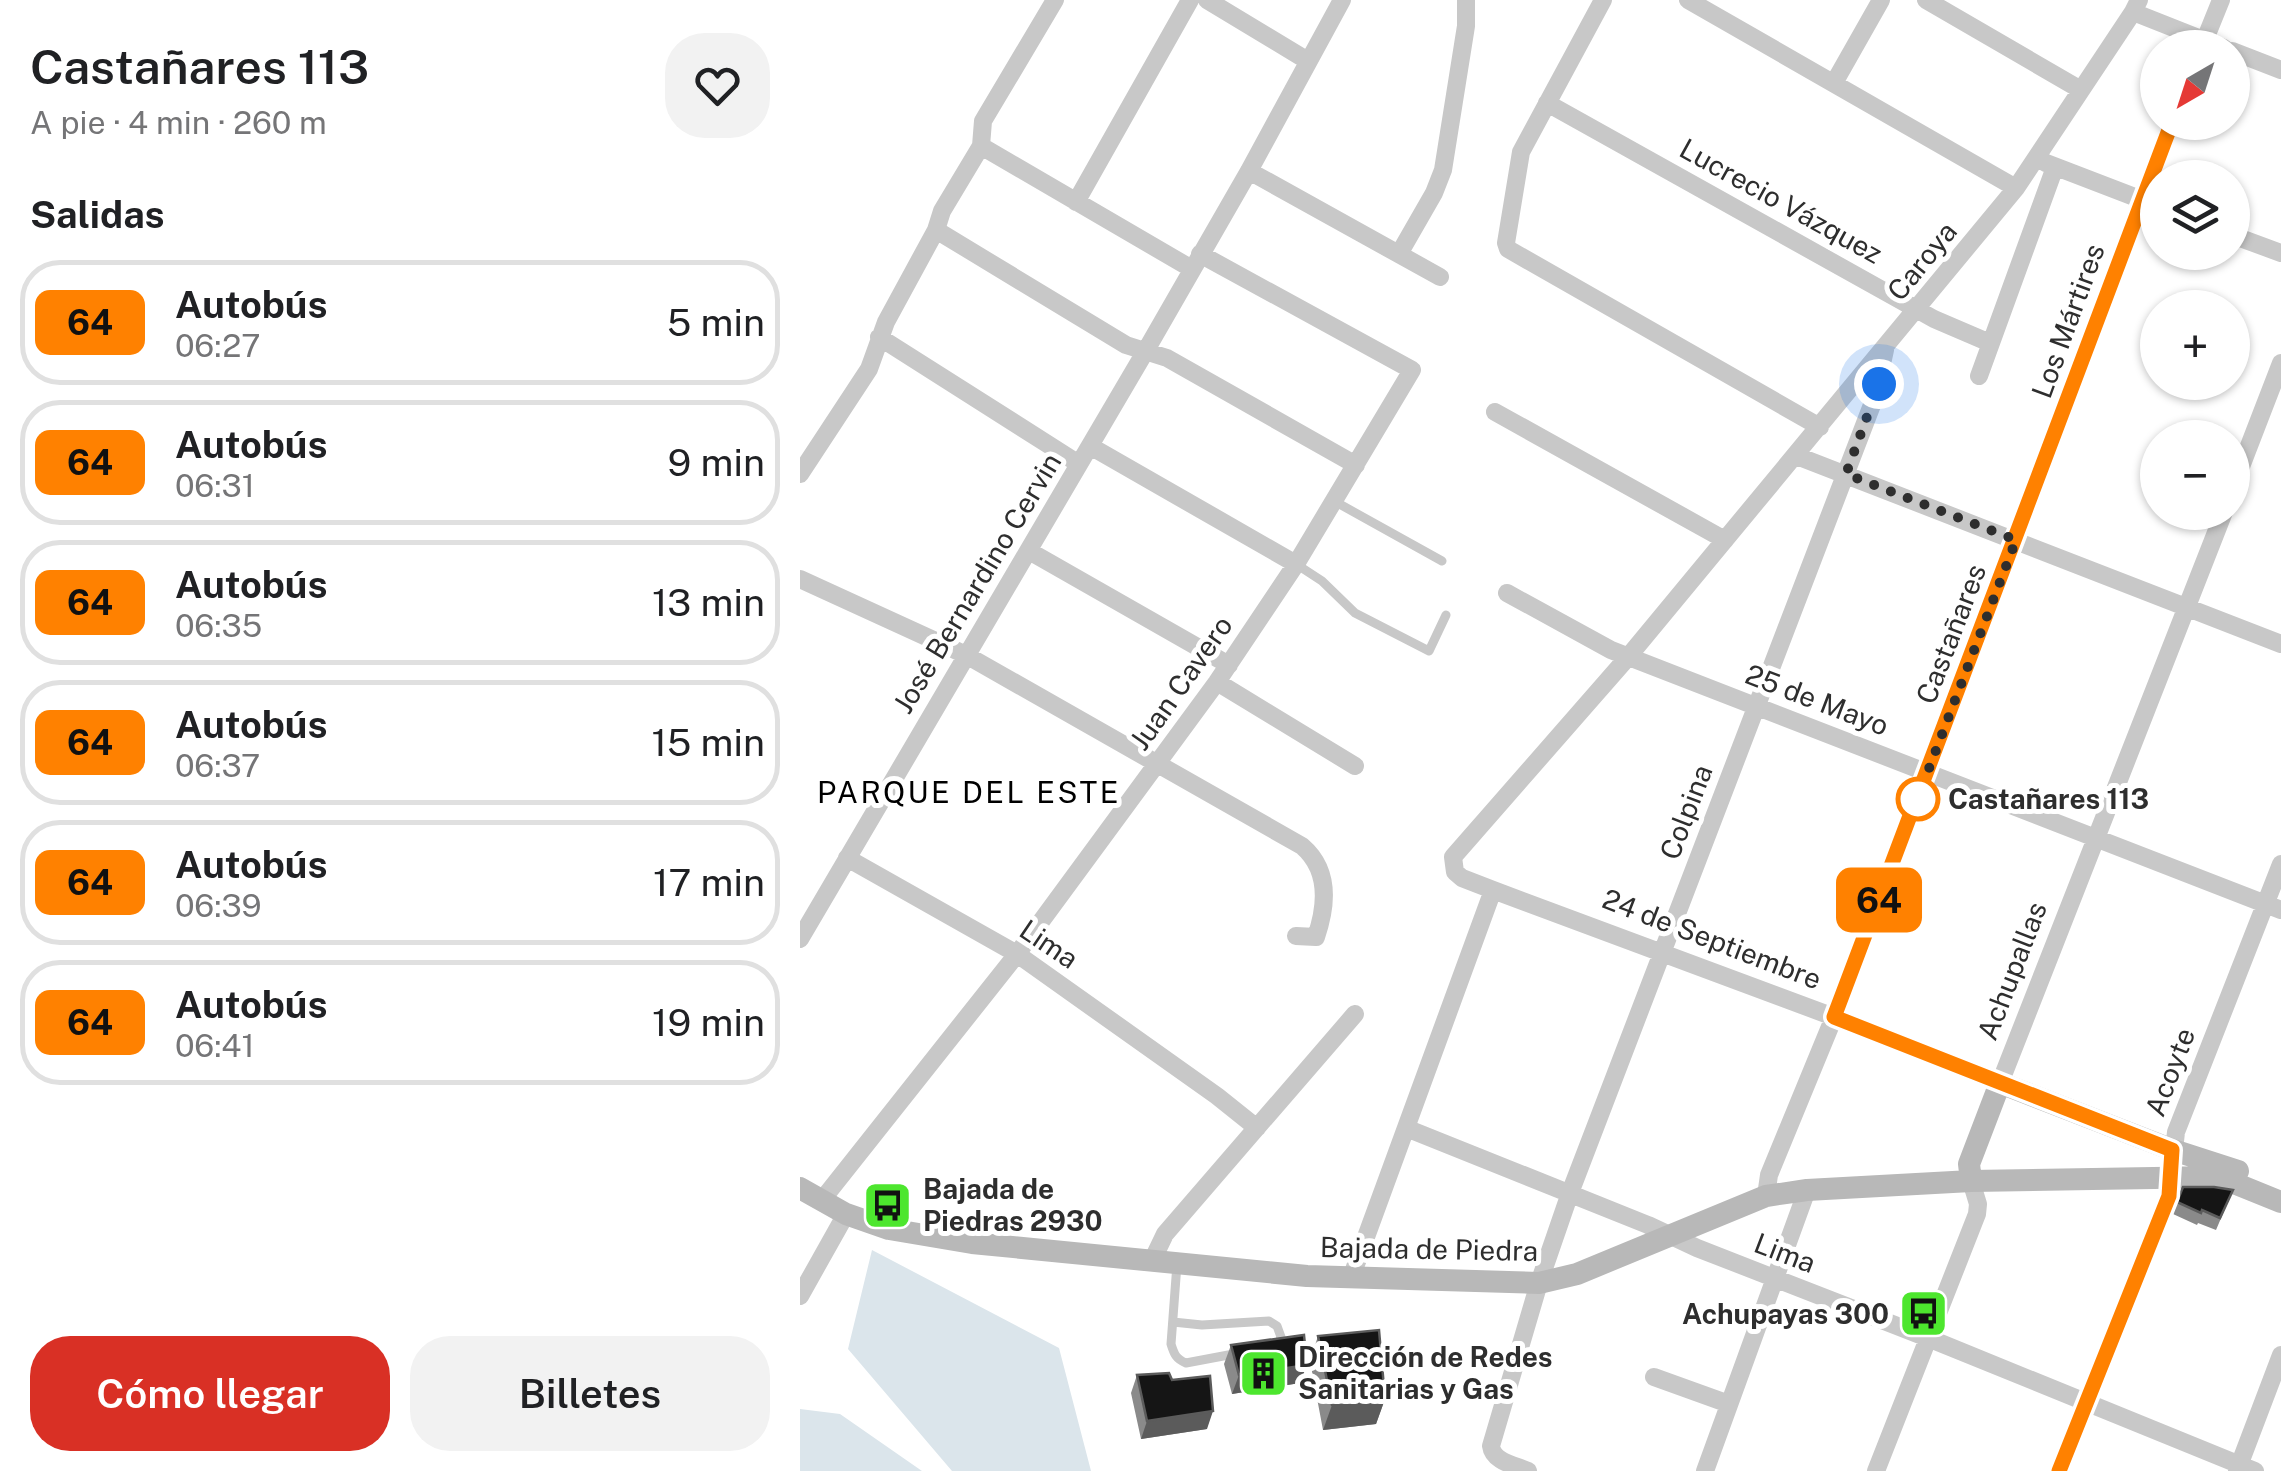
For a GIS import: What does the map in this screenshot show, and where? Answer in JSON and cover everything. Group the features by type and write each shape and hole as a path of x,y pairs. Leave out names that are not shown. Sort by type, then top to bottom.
{"main road":[{"name":"24 de Septiembre","path":"2000,1084 2172,1150 2281,1186"},
{"name":"Achupallas","path":"1972,1181 1969,1164 2000,1084"},
{"name":"Bajada de Piedra","path":"800,1188 846,1214 889,1229 972,1243 1307,1276 1539,1283 1577,1274 1766,1196 1808,1190 1972,1181 2214,1178 2281,1202"}],"street":[{"path":"800,474 869,368 879,337 936,230 942,211 981,146 984,122 1055,0"},
{"path":"1076,202 1190,0"},
{"path":"1207,0 1308,61"},
{"name":"José Bernardino Cervin","path":"800,938 1145,352 1342,0"},
{"path":"1399,254 1444,170 1466,26 1466,0"},
{"path":"1602,0 1525,144 1506,243 1512,252 1820,427"},
{"path":"1688,0 2016,188"},
{"path":"1834,84 1882,0"},
{"path":"1926,0 2081,90"},
{"path":"2209,30 2221,0"},
{"path":"2136,6 2179,30"},
{"name":"Caroya","path":"1454,872 1452,857 1628,657 2016,188 2136,6"},
{"path":"2250,58 2281,70"},
{"name":"Lucrecio Vázquez","path":"1547,102 1917,309 1990,343"},
{"path":"981,146 1076,202 1196,262"},
{"path":"2036,159 2140,199"},
{"path":"1979,376 2055,166"},
{"path":"1249,171 1440,277"},
{"name":"Los Mártires","path":"2016,540 2140,228"},
{"path":"936,230 1126,345 1167,358 1356,465"},
{"path":"2250,242 2281,253"},
{"name":"Juan Cavero","path":"822,1200 1018,954 1217,682 1296,564 1412,370 1196,262"},
{"path":"879,337 1079,464"},
{"name":"Colpina","path":"1539,1283 1875,397 1885,349"},
{"path":"2250,443 2281,363"},
{"path":"1495,412 1725,540"},
{"path":"1090,446 1296,564"},
{"path":"1797,456 2281,644"},
{"name":"Achupallas","path":"2000,1084 2217,530"},
{"name":"Castañares","path":"1766,1196 1770,1175 2016,540"},
{"path":"1029,551 1228,665"},
{"path":"800,579 966,655 1302,846 1319,866 1325,896 1316,937 1296,936"},
{"name":"25 de Mayo","path":"1507,593 1593,642 1628,657 2273,907"},
{"path":"1217,682 1355,766"},
{"name":"Lima","path":"847,858 1018,954 1257,1128"},
{"name":"Acoyte","path":"2058,1471 2169,1196 2176,1132 2273,907 2281,864"},
{"name":"24 de Septiembre","path":"1454,872 2000,1084"},
{"path":"1351,1278 1493,890"},
{"path":"1165,1260 1165,1234 1355,1014"},
{"name":"Lima","path":"1406,1128 2244,1469"},
{"name":"Achupallas","path":"1876,1471 1977,1214 1972,1181"},
{"path":"1705,1471 1808,1190"},
{"path":"800,1296 846,1214"},
{"path":"1528,1471 1495,1458 1491,1446 1539,1283"},
{"path":"2244,1469 2281,1355"},
{"path":"1654,1377 1729,1404"}],"lane":[{"path":"1334,501 1442,561"},
{"path":"1296,564 1322,581 1355,613 1430,651 1446,614"},
{"path":"1165,1260 1171,1344 1178,1360 1186,1363 1273,1346 1281,1336 1277,1326 1269,1321 1202,1326 1172,1322"}],"shaded area":[{"path":"872,1250 1059,1348 1091,1471 952,1471 848,1349"},
{"path":"800,1409 840,1414 922,1471 800,1471"}],"building":[{"path":"2183,1187 2233,1190 2220,1218 2177,1202"},
{"path":"1379,1330 1385,1399 1332,1405 1318,1336"},
{"path":"1304,1335 1307,1365 1239,1375 1231,1345"},
{"path":"1169,1373 1172,1380 1210,1376 1213,1411 1147,1421 1137,1375"}],"bus line":[{"name":"64","path":"2059,1471 2169,1196 2172,1150 1834,1017 2165,140"}],"place":[{"name":"Castañares 113","path":"1918,799"},
{"name":"Bajada de Piedras 2930","path":"888,1205"},
{"name":"Achupayas 300","path":"1924,1314"},
{"name":"Dirección de Redes Sanitarias y Gas","path":"1263,1373"}],"district":[{"name":"PARQUE DEL ESTE","path":"969,793"}],"route":[{"path":"1879,384 1846,474 2016,540 1914,808 1918,799"}]}
